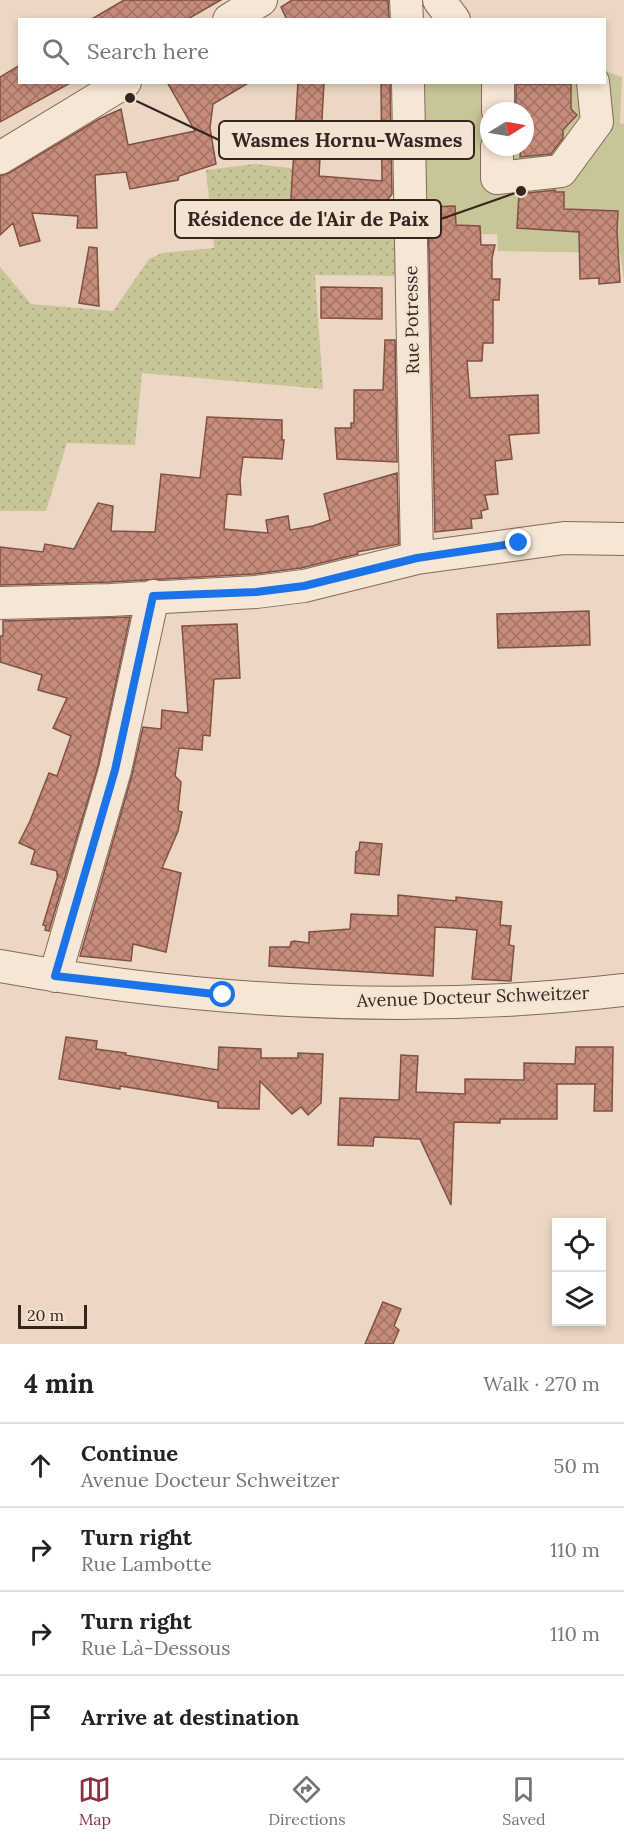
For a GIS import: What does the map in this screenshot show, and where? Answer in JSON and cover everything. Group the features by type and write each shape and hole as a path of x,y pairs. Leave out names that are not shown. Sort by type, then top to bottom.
{"street":[{"path":"232,18 261,0"},
{"path":"439,0 452,18"},
{"path":"0,158 122,84"},
{"name":"Rue Potresse","path":"408,84 417,558"},
{"path":"498,84 498,102"},
{"path":"497,156 497,178 561,171 597,122 592,84"},
{"path":"0,603 256,592 304,586 417,558 564,537 624,539"},
{"path":"55,976 115,770 153,596"},
{"name":"Avenue Docteur Schweitzer","path":"0,966 55,976 223,995 390,1004 618,992"}],"shaded area":[{"path":"606,71 622,77 620,123 624,124 624,280 620,253 498,251 497,234 419,235 415,84 606,84"},
{"path":"255,164 298,169 296,218 407,222 403,276 315,275 323,389 142,373 135,445 67,443 46,511 0,511 0,267 31,304 113,311 149,259 162,253 214,248 206,170"}],"building":[{"path":"124,0 221,0 190,18 93,18"},
{"path":"292,0 388,0 389,18 286,18 281,7"},
{"path":"18,66 18,84 68,84 0,122 0,77"},
{"path":"168,84 247,84 213,104 210,128 216,164 179,176 178,180 130,189 126,172 95,175 97,228 77,228 78,216 32,213 40,241 20,246 13,223 0,235 0,176 9,173 99,119 121,109 128,145 195,131"},
{"path":"298,84 324,84 319,176 382,181 381,84 390,84 392,194 381,208 392,208 393,223 374,221 374,217 371,221 290,215"},
{"path":"516,84 571,84 571,109 577,115 563,130 563,138 551,154 534,156 534,102 516,102"},
{"path":"555,190 555,192 564,192 564,209 618,211 620,282 599,284 599,278 580,279 579,232 517,228 519,194"},
{"path":"455,206 456,225 480,226 481,245 495,245 492,258 492,279 500,279 499,300 493,300 493,343 483,343 482,361 467,361 470,398 538,395 539,433 509,435 512,459 495,461 498,494 485,495 488,509 481,511 482,518 471,519 472,528 435,532 428,207"},
{"path":"89,247 97,248 99,306 79,303"},
{"path":"321,287 382,288 382,319 321,318"},
{"path":"385,340 395,340 397,462 337,459 335,428 351,428 351,423 354,423 354,390 383,390"},
{"path":"207,417 282,420 282,440 284,440 282,459 243,457 241,495 227,494 224,529 268,533 266,520 288,516 290,530 313,526 330,520 324,494 397,473 399,544 357,552 358,554 301,568 254,574 0,585 0,547 43,552 45,544 74,549 98,503 113,506 111,531 155,532 161,474 200,478"},
{"path":"589,611 590,645 498,648 497,614"},
{"path":"130,617 98,766 49,931 45,930 46,926 43,925 58,875 57,871 31,864 35,850 19,843 49,773 57,776 71,736 53,728 67,698 38,690 42,675 0,662 0,636 3,636 3,621"},
{"path":"237,624 240,678 214,679 210,736 203,735 202,750 179,748 175,776 181,782 178,811 182,812 178,831 162,868 181,873 166,952 133,944 131,961 80,956 132,775 143,727 161,729 162,710 188,713 182,626"},
{"path":"360,842 382,844 379,875 355,873 356,852 359,850"},
{"path":"398,895 456,901 456,897 502,902 500,925 511,926 509,945 514,946 511,981 472,979 477,930 454,928 435,927 433,976 269,966 270,947 290,947 291,942 294,941 309,943 309,932 350,929 351,914 398,916"},
{"path":"66,1037 97,1041 96,1049 218,1070 219,1047 261,1049 261,1058 298,1058 298,1053 323,1054 321,1103 308,1115 301,1107 292,1114 260,1081 259,1109 218,1108 218,1102 120,1086 120,1089 59,1079"},
{"path":"576,1047 613,1047 612,1111 594,1111 595,1084 557,1084 557,1119 500,1119 500,1123 454,1122 451,1205 420,1139 374,1137 373,1146 338,1145 340,1098 399,1100 401,1055 418,1056 416,1092 465,1094 465,1079 524,1080 524,1063 575,1064"},
{"path":"383,1302 401,1309 394,1326 399,1330 393,1344 365,1344"}],"place":[{"name":"Wasmes Hornu-Wasmes","path":"130,98"},
{"name":"Résidence de l'Air de Paix","path":"521,191"}],"route":[{"path":"223,995 55,976 115,770 153,596 256,592 304,586 417,558 519,543"}]}
